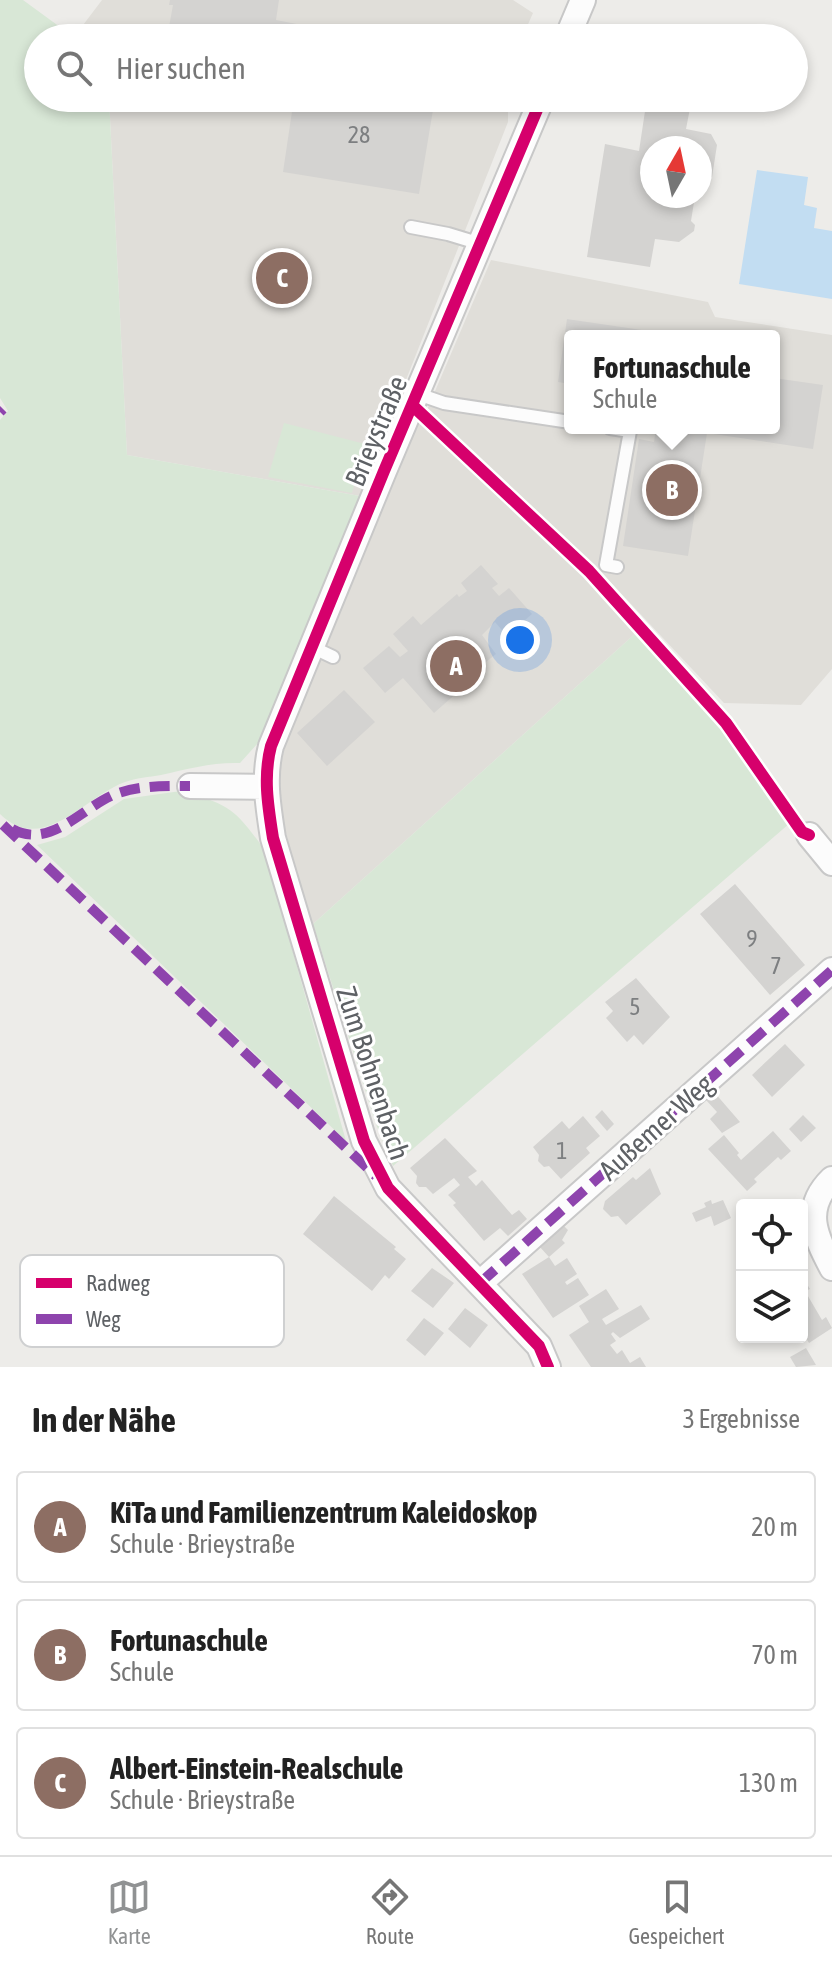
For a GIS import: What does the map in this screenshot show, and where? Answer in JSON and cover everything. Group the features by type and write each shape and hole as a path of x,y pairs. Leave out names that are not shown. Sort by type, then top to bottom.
{"street":[{"path":"573,24 583,0"},
{"name":"Brieystraße","path":"266,787 271,746 322,652 418,394 536,112"},
{"path":"190,786 266,787"},
{"name":"Zum Bohnenbach","path":"266,787 273,838 364,1141 388,1188 539,1346 548,1367"},
{"path":"809,835 832,863"},
{"name":"Außemer Weg","path":"480,1283 832,970"},
{"path":"832,1179 823,1188 813,1213 815,1233 832,1268"}],"lane":[{"path":"411,227 481,244"},
{"path":"418,394 444,403 564,421"},
{"path":"617,567 606,565 629,434"}],"shaded area":[{"path":"102,0 513,0 533,13 528,24 84,24"},
{"path":"110,112 508,112 508,122 360,496 127,455"},
{"path":"491,260 708,302 715,317 832,335 832,669 801,705 724,703 599,570 427,410"},
{"path":"416,417 582,568 637,632 313,924 294,867 283,819 279,771 287,738"}],"green space":[{"path":"0,0 23,0 56,24 24,24 24,112 110,112 127,455 360,496 258,743 240,763 210,765 129,781 48,826 32,829 16,825 0,814 0,420 8,411 0,398"},
{"path":"284,423 365,444 352,493 268,477"},
{"path":"637,632 727,733 790,823 393,1166 376,1124 313,924"},
{"path":"181,791 230,810 264,849 346,1141 37,845 65,837 124,799"}],"water":[{"path":"757,170 808,177 804,205 817,208 814,228 832,231 832,299 739,284"}],"building":[{"path":"170,0 279,0 276,20 297,24 170,24 173,5 169,5"},
{"path":"292,112 433,112 419,194 283,172"},
{"path":"645,112 689,112 686,129 711,134 717,145 712,177 712,136 641,136"},
{"path":"605,144 639,151 640,144 640,208 693,208 691,221 695,225 694,231 679,242 655,239 650,267 587,257"},
{"path":"567,319 642,330 565,330"},
{"path":"564,340 564,383 558,382"},
{"path":"780,379 823,385 813,449 714,434 780,434"},
{"path":"655,434 707,434 688,556 623,546 639,439 654,442"},
{"path":"481,565 498,584 492,588 499,596 509,588 532,614 507,636 495,622 482,635 496,654 471,674 459,662 445,675 459,691 434,713 403,678 385,693 363,668 389,646 400,657 408,651 393,634 413,616 421,625 457,594 459,597 467,591 461,583"},
{"path":"344,690 375,722 327,766 297,733"},
{"path":"735,884 805,965 770,995 700,914"},
{"path":"636,978 670,1017 643,1045 634,1035 627,1042 606,1018 613,1011 605,1002"},
{"path":"785,1044 805,1065 772,1097 752,1075"},
{"path":"714,1092 740,1122 722,1133 710,1119 717,1112 706,1100"},
{"path":"602,1110 614,1124 607,1131 595,1117"},
{"path":"803,1115 816,1128 801,1142 789,1129"},
{"path":"583,1116 600,1136 586,1148 590,1153 561,1179 549,1166 544,1167 538,1161 539,1155 533,1147 562,1121 569,1129"},
{"path":"773,1131 791,1151 781,1160 778,1157 754,1179 757,1182 747,1191 708,1149 724,1135 741,1160"},
{"path":"445,1138 477,1171 468,1177 476,1186 482,1180 512,1215 519,1210 527,1219 508,1236 500,1228 484,1241 448,1195 460,1185 454,1178 433,1194 416,1183 417,1176 410,1168"},
{"path":"650,1168 661,1194 626,1225 618,1216 611,1217 603,1209 605,1201 633,1177 636,1180"},
{"path":"334,1196 396,1247 394,1249 406,1259 389,1279 385,1275 372,1291 303,1234"},
{"path":"711,1200 712,1204 723,1200 731,1218 714,1226 711,1216 696,1222 692,1213 706,1207 704,1203"},
{"path":"563,1225 568,1230 562,1240 565,1243 549,1257 539,1246"},
{"path":"549,1257 555,1266 567,1258 577,1274 565,1282 567,1285 578,1278 589,1295 553,1318 522,1274"},
{"path":"432,1268 454,1283 433,1308 411,1291"},
{"path":"606,1289 619,1309 602,1319 606,1325 641,1305 650,1319 620,1338 613,1332 611,1334 616,1341 610,1345 617,1354 622,1350 630,1363 640,1357 646,1367 591,1367 569,1335 589,1322 579,1306"},
{"path":"808,1296 822,1320 826,1317 832,1328 809,1343"},
{"path":"465,1308 488,1325 470,1348 448,1329"},
{"path":"424,1318 444,1333 425,1356 406,1340"},
{"path":"806,1348 816,1365 796,1367 790,1357"}],"marked path":[{"path":"0,412 3,409"},
{"path":"12,829 39,834 63,826 121,792 150,787 190,786"},
{"path":"3,825 376,1176"},
{"path":"480,1283 832,970"}],"cycle path":[{"path":"536,112 271,746 267,780 273,838 364,1141 388,1188 539,1346 548,1367"},
{"path":"413,406 589,571 726,723 802,832 809,835"}],"place":[{"name":"Albert-Einstein-Realschule","path":"282,278"},
{"name":"Fortunaschule","path":"672,490"},
{"name":"KiTa und Familienzentrum Kaleidoskop","path":"456,666"}]}
